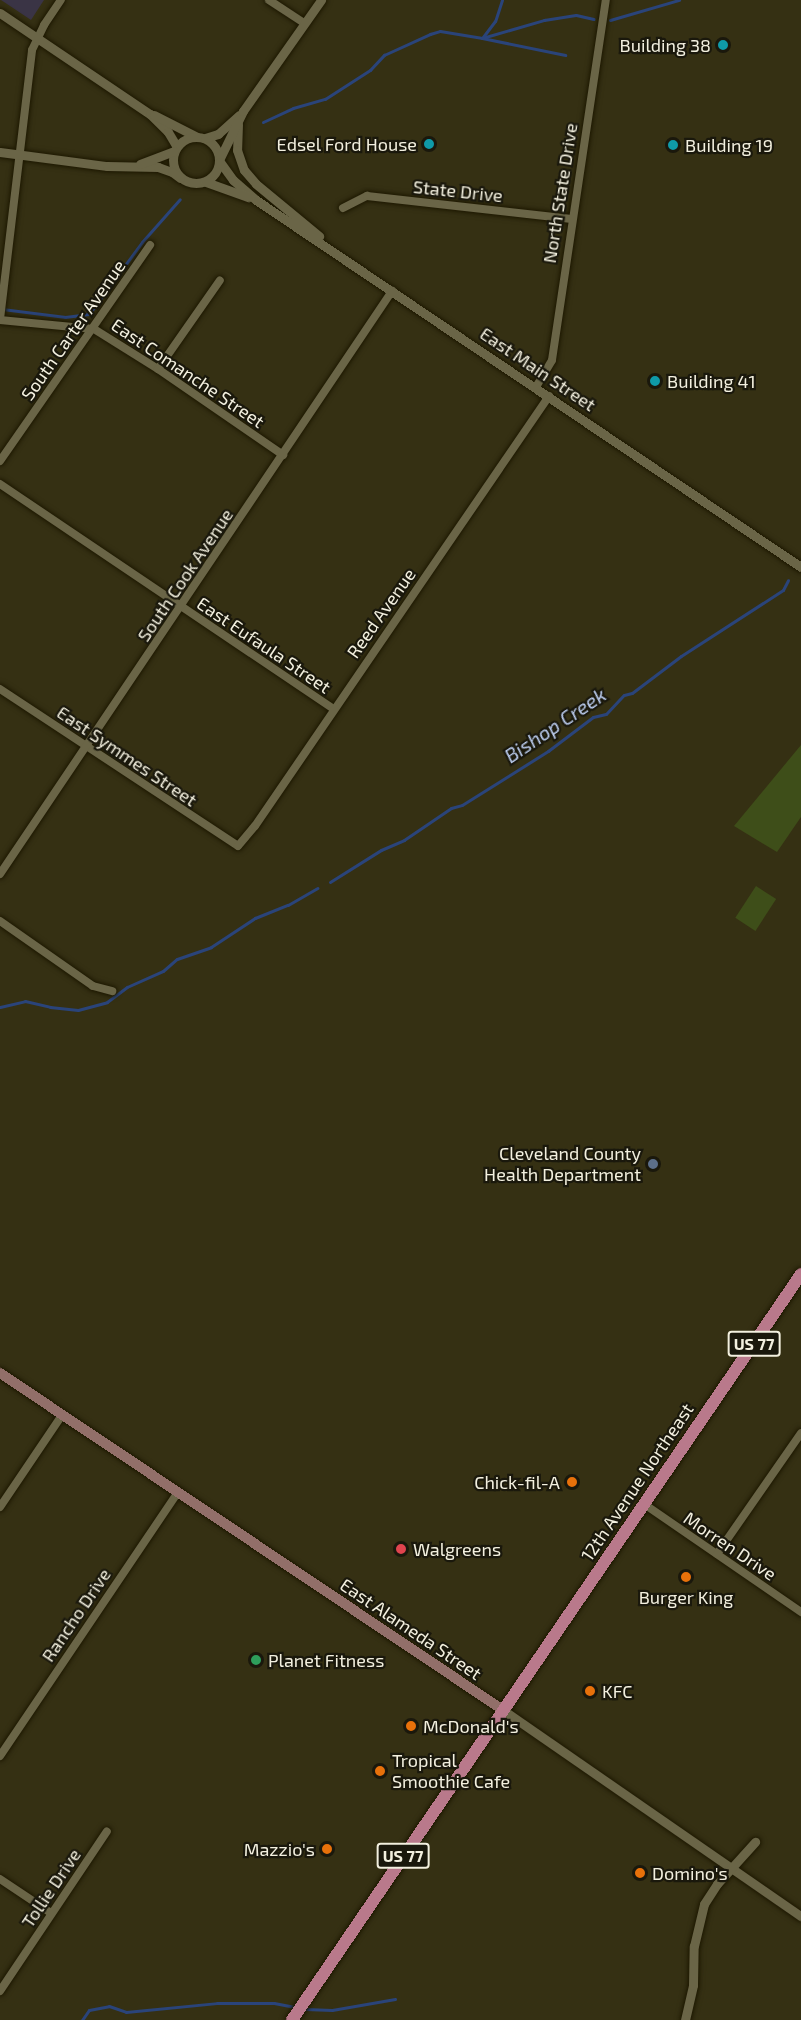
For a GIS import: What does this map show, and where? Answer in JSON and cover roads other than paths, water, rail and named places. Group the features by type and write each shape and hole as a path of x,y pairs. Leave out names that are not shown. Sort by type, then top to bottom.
{"main road":[{"name":"12th Avenue Northeast","path":"502,1710 801,1274"},
{"name":"East Alameda Street","path":"0,1373 502,1710"},
{"name":"US 77","path":"292,2020 502,1710"}],"street":[{"path":"0,320 32,50 61,0"},
{"path":"269,0 304,24"},
{"path":"132,166 176,149 188,138 218,134 243,111 321,0"},
{"name":"North State Drive","path":"536,387 552,360 606,0"},
{"path":"0,13 150,114 201,138 217,149 220,160"},
{"path":"0,152 107,166 158,167 193,184 206,182 218,171 220,160 243,111"},
{"path":"150,114 168,132 176,149 172,161 180,178"},
{"path":"238,124 237,150 250,178 354,265"},
{"name":"East Main Street","path":"220,160 233,180 256,200 801,567"},
{"name":"East Main Street","path":"206,182 228,187 256,200"},
{"name":"State Drive","path":"344,208 367,196 572,219"},
{"name":"South Carter Avenue","path":"0,461 94,329 150,244"},
{"path":"158,369 220,280"},
{"name":"South Cook Avenue","path":"0,874 182,607 392,291"},
{"name":"East Comanche Street","path":"0,320 94,329 158,369 283,455"},
{"name":"Reed Avenue","path":"238,846 255,825 549,396"},
{"name":"East Eufaula Street","path":"0,484 333,709"},
{"name":"East Symmes Street","path":"0,689 238,846"},
{"path":"0,921 93,986 112,991"},
{"path":"0,1507 62,1415"},
{"path":"717,1554 801,1433"},
{"name":"Rancho Drive","path":"0,1756 178,1492"},
{"name":"Morren Drive","path":"644,1504 801,1612"},
{"name":"East Alameda Street","path":"502,1710 801,1916"},
{"name":"Tollie Drive","path":"0,1991 107,1832"},
{"path":"686,2020 693,1985 694,1946 704,1904 730,1868 755,1842"},
{"path":"0,1878 51,1913"}],"waterway":[{"path":"502,0 495,21 482,38 565,55"},
{"path":"610,20 679,0"},
{"path":"263,122 293,108 325,99 370,70 384,55 430,34 440,31 482,38 544,20 576,15 594,19"},
{"path":"2,309 65,317 89,314 142,242 180,199"},
{"name":"Bishop Creek","path":"330,882 381,850 404,840 451,808 462,805 548,751 593,717 606,714 624,695 632,693 681,656 783,590 788,580"},
{"name":"Bishop Creek","path":"0,1007 25,1001 78,1010 107,1002 127,987 163,971 177,959 211,947 255,918 288,905 318,888"},
{"path":"305,2009 332,2010 395,1999"},
{"path":"82,2020 89,2010 109,2006 126,2012 217,2003 274,2003 295,2007"}],"place":[{"name":"Building 38","path":"723,45"},
{"name":"Edsel Ford House","path":"429,144"},
{"name":"Building 19","path":"673,145"},
{"name":"Building 41","path":"655,381"},
{"name":"Cleveland County Health Department","path":"653,1164"},
{"name":"Chick-fil-A","path":"572,1482"},
{"name":"Walgreens","path":"401,1549"},
{"name":"Burger King","path":"686,1577"},
{"name":"Planet Fitness","path":"256,1660"},
{"name":"KFC","path":"590,1691"},
{"name":"McDonald's","path":"411,1726"},
{"name":"Tropical Smoothie Cafe","path":"380,1771"},
{"name":"Mazzio's","path":"327,1849"},
{"name":"Domino's","path":"640,1873"}]}
